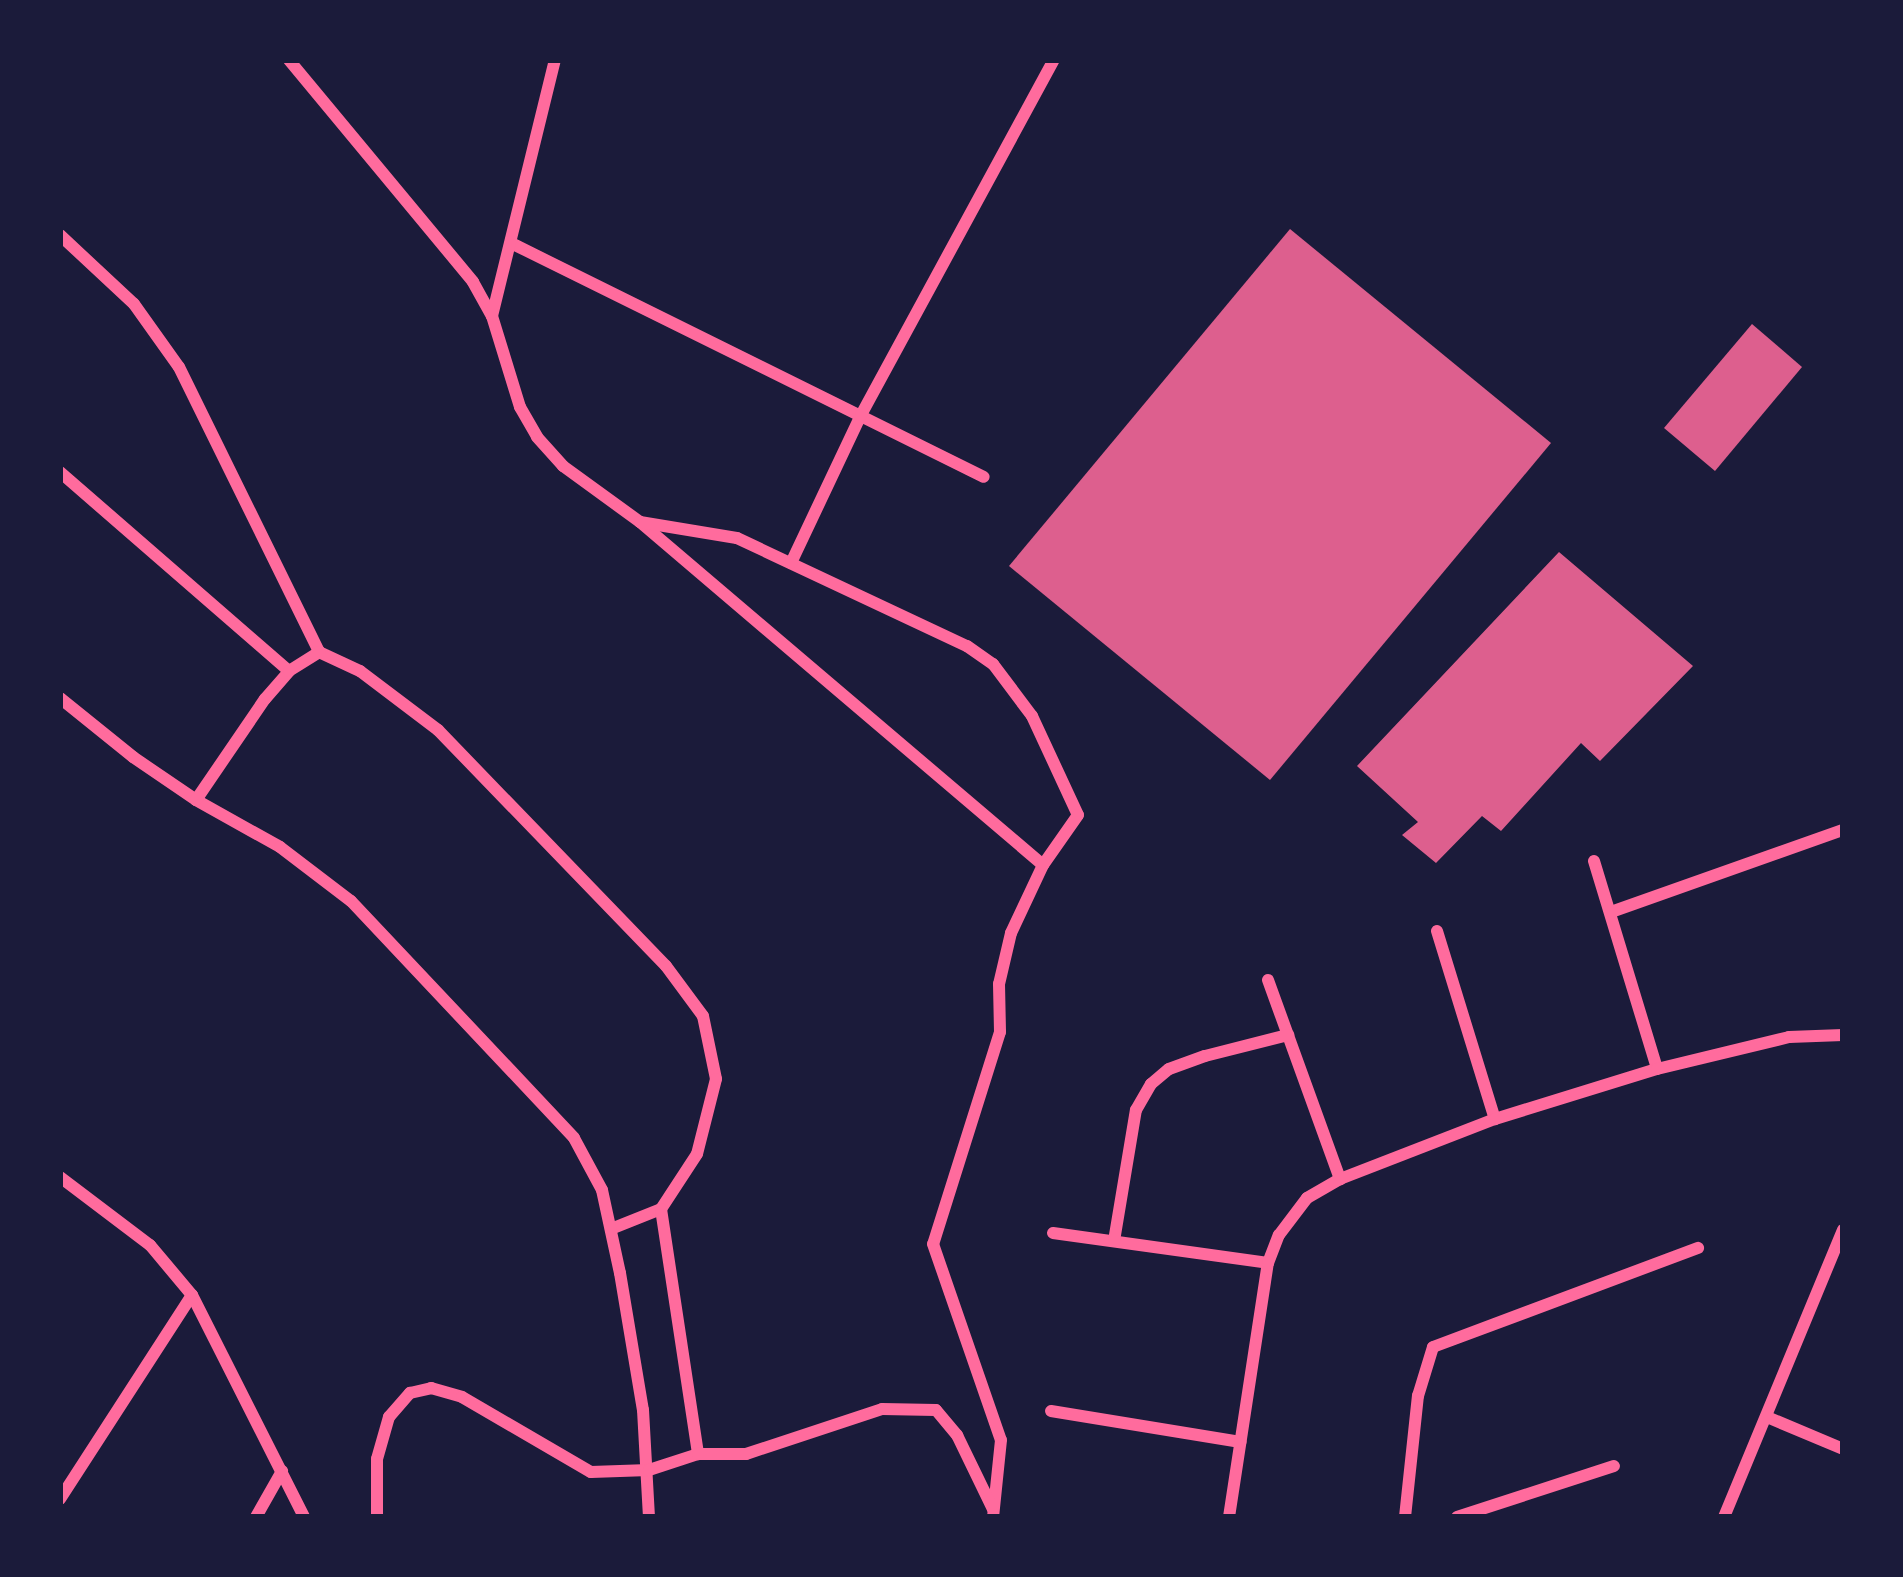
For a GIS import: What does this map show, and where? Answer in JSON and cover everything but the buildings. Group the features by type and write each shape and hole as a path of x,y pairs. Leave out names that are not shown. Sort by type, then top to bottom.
{"street":[{"path":"289,60 340,127 444,243 492,316 520,407 536,437 563,466 640,522 1043,865"},
{"path":"492,316 555,60"},
{"path":"791,563 861,415 1054,60"},
{"path":"60,236 134,304 179,367 320,652 361,671 438,730 509,798 695,1003 713,1047 711,1114 697,1154 661,1210 611,1228"},
{"path":"513,244 984,477"},
{"path":"60,472 289,671"},
{"path":"640,522 737,538 967,646 993,664 1032,716 1078,815 1043,865 1011,933 999,984 1000,1032 935,1231 941,1276 1001,1440 994,1513"},
{"path":"196,800 289,671 320,652"},
{"path":"60,698 196,800 280,847 351,901 574,1138 602,1190 611,1228 649,1470 649,1517"},
{"path":"1611,911 1843,830"},
{"path":"1594,861 1657,1069"},
{"path":"1437,931 1495,1119"},
{"path":"1268,980 1340,1179"},
{"path":"1114,1241 1136,1110 1151,1084 1169,1069 1288,1035"},
{"path":"1229,1517 1268,1263 1293,1213 1340,1179 1495,1119 1657,1069 1789,1037 1843,1035"},
{"path":"60,1177 150,1245 192,1295 304,1517"},
{"path":"661,1210 698,1454"},
{"path":"1724,1517 1838,1258 1843,1230"},
{"path":"1053,1233 1268,1263"},
{"path":"1405,1517 1418,1396 1433,1346 1698,1248"},
{"path":"60,1499 192,1295"},
{"path":"376,1517 376,1459 389,1417 410,1393 431,1388 462,1396 591,1472 649,1470 698,1454 746,1454 882,1409 936,1410 957,1435 994,1513"},
{"path":"1051,1411 1240,1442"},
{"path":"1767,1417 1843,1449"},
{"path":"1457,1517 1614,1466"},
{"path":"256,1517 282,1471"}]}
